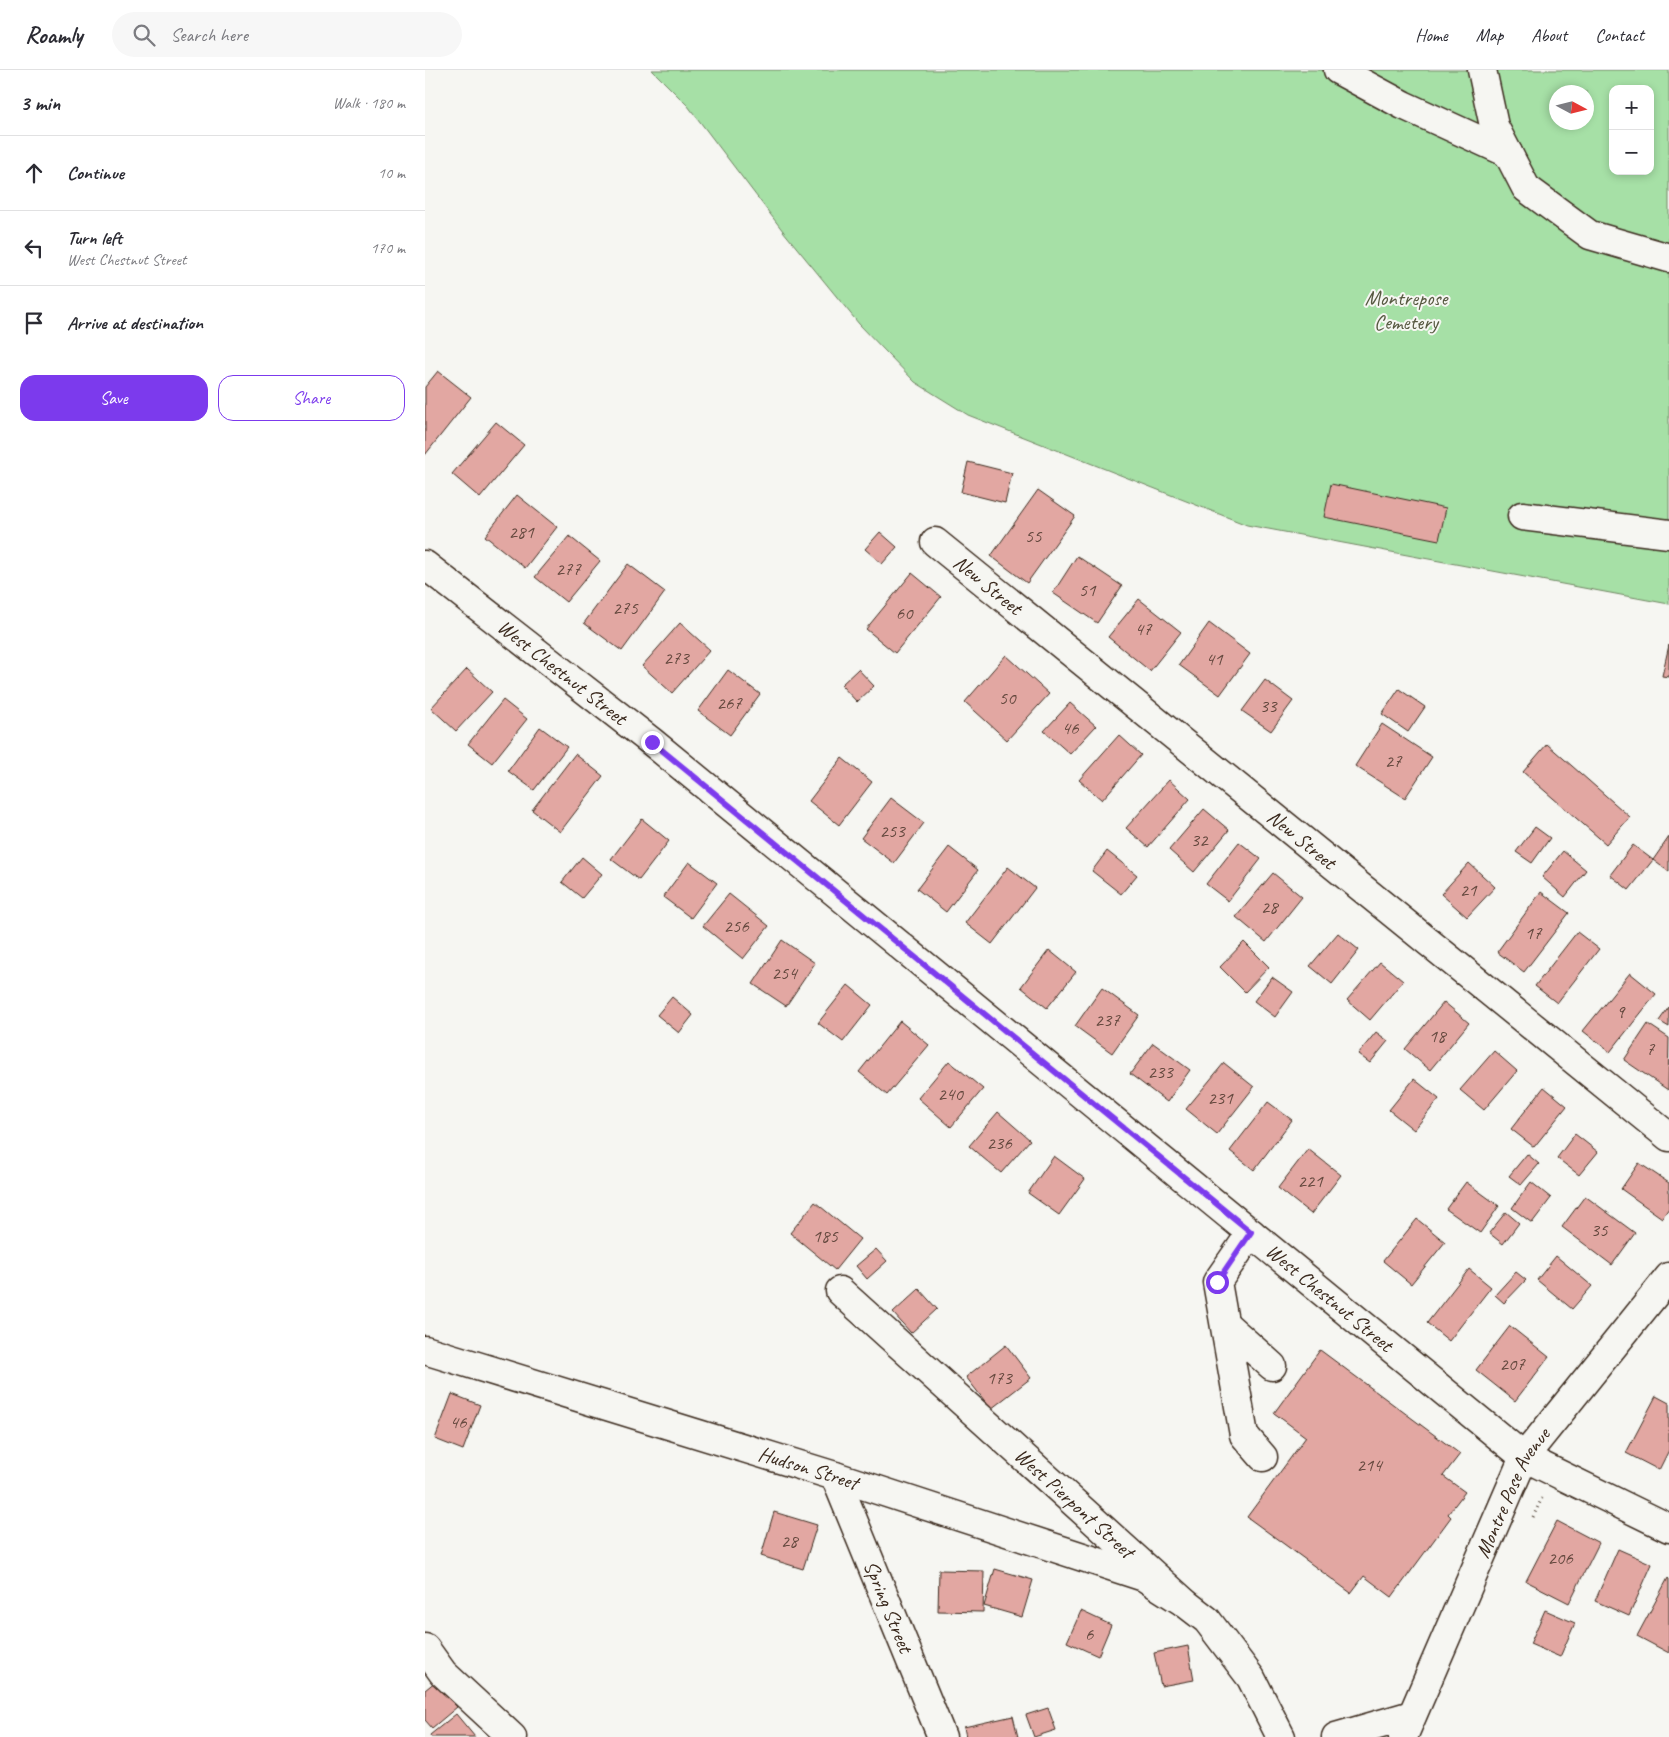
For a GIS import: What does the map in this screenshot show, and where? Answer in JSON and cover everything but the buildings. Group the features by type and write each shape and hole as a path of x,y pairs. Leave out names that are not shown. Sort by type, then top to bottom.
{"street":[{"path":"1339,70 1403,106 1508,153"},
{"path":"1482,70 1494,126 1526,188 1590,235 1669,258"},
{"path":"1522,516 1669,534"},
{"name":"New Street","path":"935,542 1669,1137"},
{"name":"West Chestnut Street","path":"425,565 652,742 1525,1457 1669,1528"},
{"path":"1251,1232 1217,1282 1244,1435 1263,1457"},
{"name":"Montre Pose Avenue","path":"1408,1726 1525,1457 1669,1278"},
{"name":"West Pierpont Street","path":"840,1291 1185,1603 1207,1620 1251,1678 1281,1737"},
{"path":"1225,1324 1272,1366"},
{"name":"Hudson Street","path":"425,1350 835,1476 1143,1577 1185,1603"},
{"name":"Spring Street","path":"835,1476 943,1737"},
{"path":"425,1648 443,1673 512,1737"},
{"path":"1336,1737 1408,1726"}],"path":[{"path":"1530,1523 1542,1496 1551,1500"}],"green space":[{"name":"Montrepose Cemetery","path":"652,70 1669,70 1669,604 1247,525 968,415 915,382 859,324 783,231 688,106"}],"route":[{"path":"652,742 1251,1232 1217,1282"}]}
